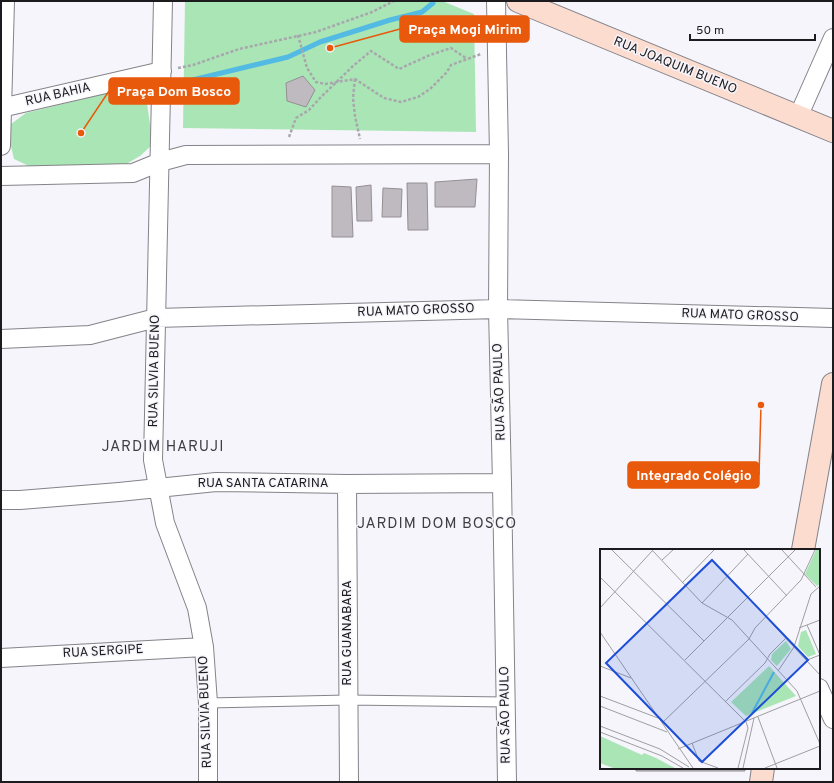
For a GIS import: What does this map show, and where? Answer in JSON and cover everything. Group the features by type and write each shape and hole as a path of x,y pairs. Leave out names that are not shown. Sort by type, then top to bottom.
{"street":[{"path":"1,146 4,1"},
{"name":"RUA SILVIA BUENO","path":"163,1 153,460 165,523 198,608 204,647 208,703 208,782"},
{"name":"RUA SÃO PAULO","path":"496,1 499,154 498,309 507,782"},
{"name":"RUA JOAQUIM BUENO","path":"518,1 833,131"},
{"path":"798,116 833,38"},
{"name":"RUA BAHIA","path":"2,108 162,71"},
{"path":"1,176 133,174 160,162 186,155 499,154"},
{"name":"RUA MATO GROSSO","path":"1,338 90,335 156,318 498,309 833,318"},
{"path":"803,549 830,422 833,384"},
{"name":"RUA SANTA CATARINA","path":"1,500 20,500 216,482 502,484"},
{"name":"RUA GUANABARA","path":"347,484 349,782"},
{"name":"RUA SERGIPE","path":"1,658 204,647"},
{"path":"820,691 827,713"},
{"path":"761,782 763,769"}],"lane":[{"path":"208,703 348,700 506,702"}],"path":[{"path":"162,71 192,65 239,48 316,32 372,12 394,1"},
{"path":"298,35 307,68 316,82 325,84 355,79 384,98 402,102 418,97 430,89 447,72 451,65 497,49"},
{"path":"283,155 296,118 309,110 353,66 371,51 399,69 430,55 451,48 467,59"},
{"path":"355,79 353,98 357,130 364,155"}],"green space":[{"path":"185,1 442,1 474,14 476,132 183,128"},
{"path":"137,89 146,97 153,144 140,156 123,166 31,167 14,159 10,142 11,124 26,113 120,90"}],"building":[{"path":"303,76 315,90 306,107 287,101 286,83"},
{"path":"477,179 475,207 435,207 435,182"},
{"path":"407,183 427,183 428,230 408,230"},
{"path":"371,185 372,221 357,221 356,187"},
{"path":"332,186 351,187 353,237 332,237"},
{"path":"383,188 402,189 401,217 382,217"},
{"path":"636,769 745,769 745,771 636,771"}],"waterway":[{"path":"184,82 288,57 320,42 390,20 422,12 433,3"}],"place":[{"name":"Praça Mogi Mirim","path":"330,48"},
{"name":"Praça Dom Bosco","path":"81,133"},
{"name":"Integrado Colégio","path":"761,405"}],"district":[{"name":"JARDIM HARUJI","path":"163,447"},
{"name":"JARDIM DOM BOSCO","path":"437,524"}]}
